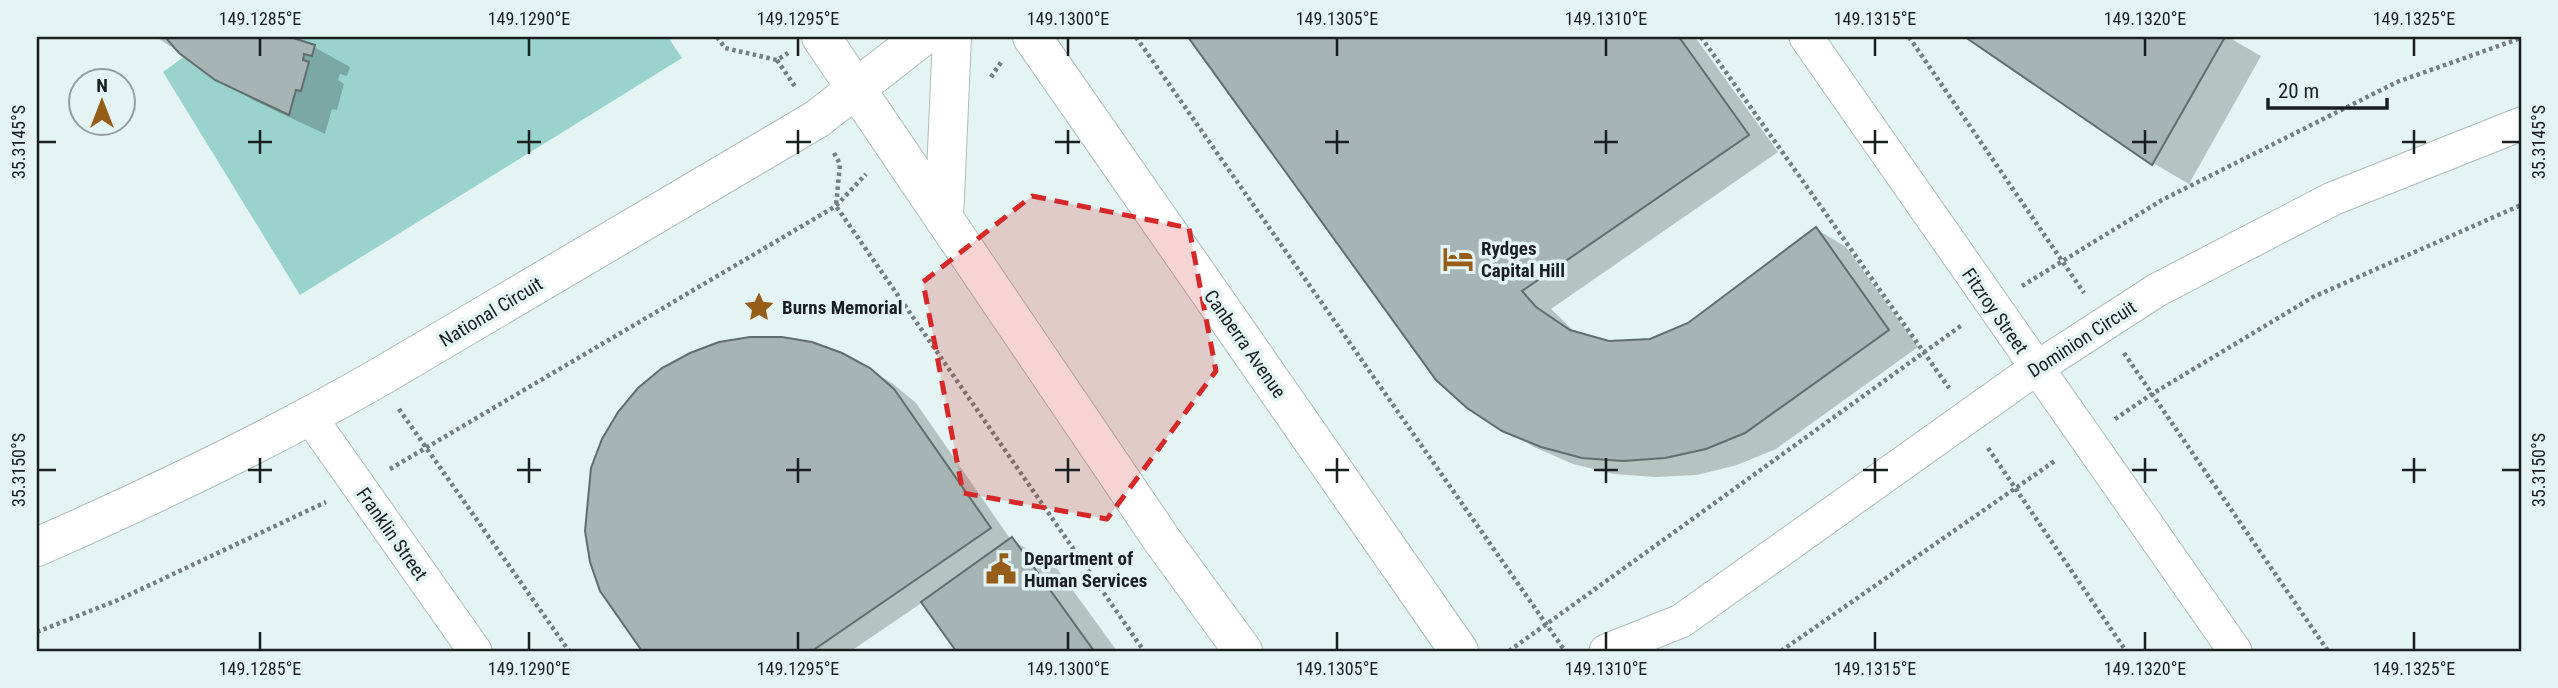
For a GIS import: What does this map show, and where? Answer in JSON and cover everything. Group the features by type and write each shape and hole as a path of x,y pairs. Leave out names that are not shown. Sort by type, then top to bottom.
{"main road":[{"path":"821,37 1155,528 1243,651"},
{"path":"928,38 944,219"},
{"name":"National Circuit","path":"37,547 121,510 310,417 817,119 928,38"},
{"name":"Canberra Avenue","path":"1048,47 1459,651"}],"street":[{"name":"Fitzroy Street","path":"1806,37 2035,369 2235,651"},
{"name":"Dominion Circuit","path":"1606,651 1681,621 2035,369 2168,283 2319,205 2442,153 2521,124"},
{"name":"Franklin Street","path":"310,417 475,651"},
{"name":"Dominion Circuit","path":"1657,651 1681,621"}],"path":[{"path":"717,37 725,48 777,60"},
{"path":"1136,37 1565,651"},
{"path":"1702,37 1968,416 2013,490 2126,651"},
{"path":"1909,37 2328,651"},
{"path":"1781,651 2152,394 2313,298 2521,205"},
{"path":"390,470 836,206 1144,651"},
{"path":"378,378 569,651"},
{"path":"37,632 118,600 331,500"},
{"path":"1509,651 1546,624"}],"highlighted area":[{"path":"1032,196 1189,228 1216,371 1107,519 963,493 923,282"}],"shaded area":[{"path":"211,37 668,37 682,58 300,295 163,72"}],"building":[{"path":"165,37 290,37 315,45 312,56 304,54 303,60 309,62 301,91 296,90 289,115 215,80 179,53"},
{"name":"Rydges Capital Hill","path":"1188,37 1679,37 1749,135 1522,291 1536,307 1570,330 1609,341 1650,339 1688,323 1816,227 1889,330 1745,433 1706,449 1665,458 1623,461 1582,458 1541,447 1502,431 1467,408 1436,380"},
{"path":"1965,37 2225,37 2152,165"},
{"path":"750,337 782,337 812,342 842,353 870,368 894,389 991,528 812,651 642,651 600,591 590,562 585,531 591,468 602,439 618,412 638,388 662,368 719,342"},
{"name":"Department of Human Services","path":"1012,537 1094,651 956,651 921,602"}],"place":[{"name":"Rydges Capital Hill","path":"1458,259"},
{"name":"Burns Memorial","path":"759,307"},
{"name":"Department of Human Services","path":"1001,569"}]}
